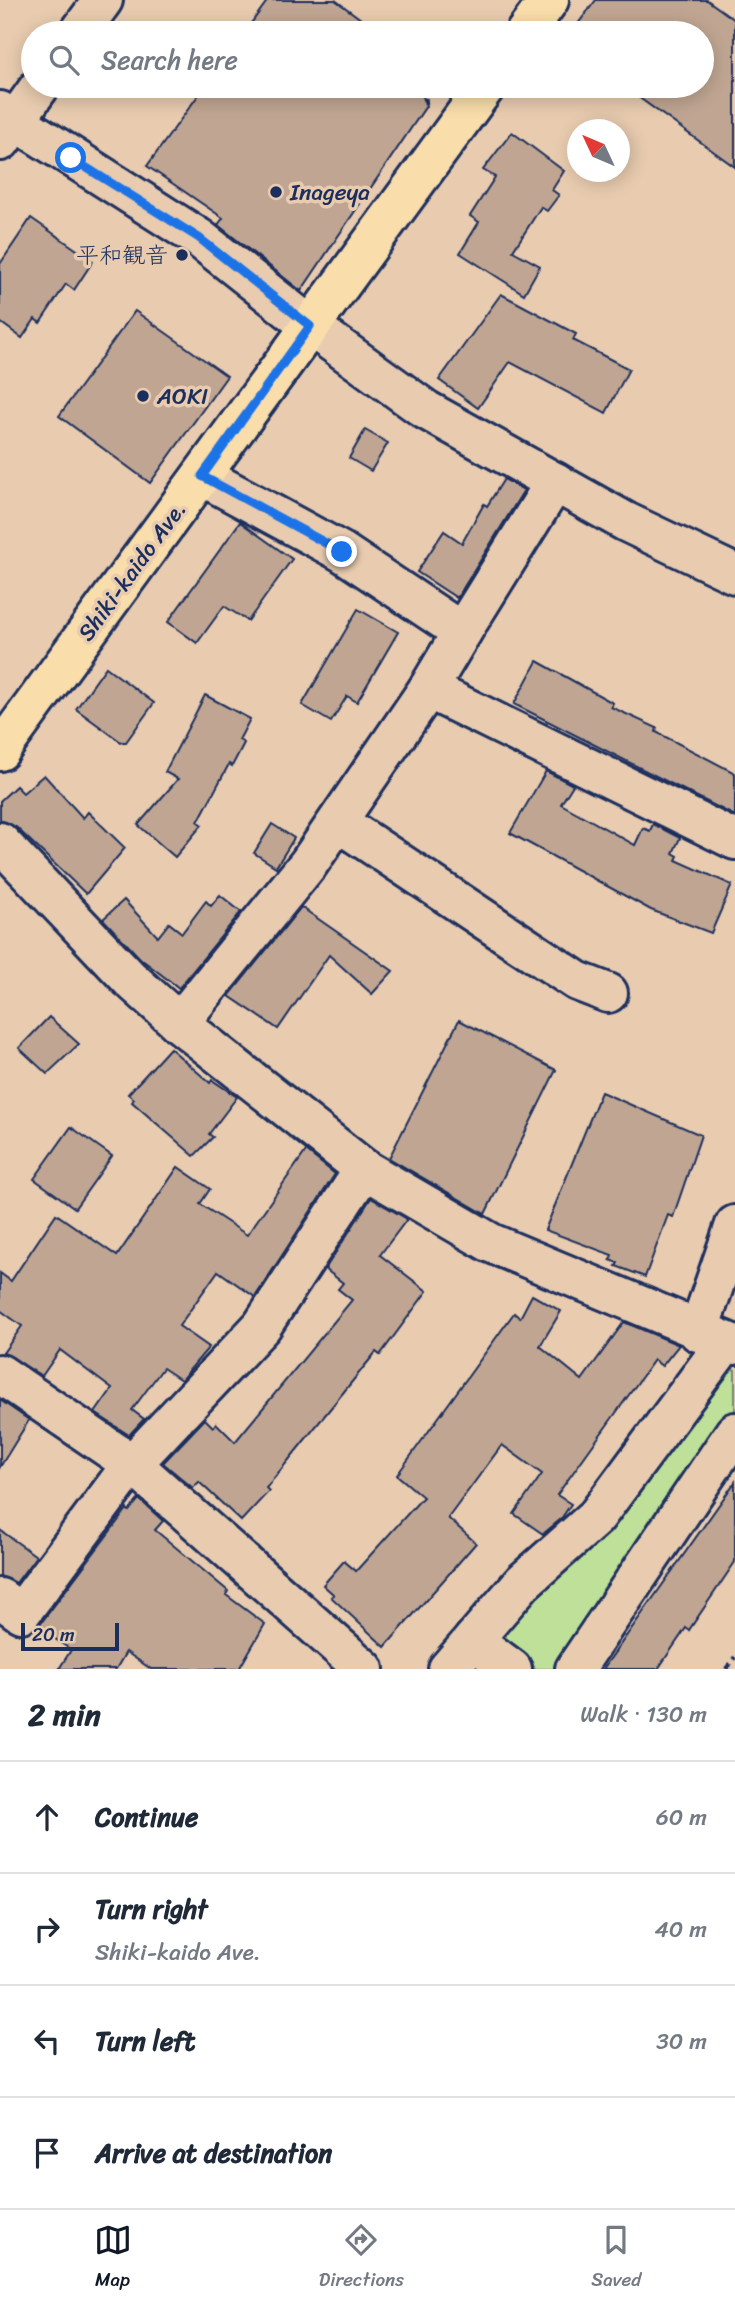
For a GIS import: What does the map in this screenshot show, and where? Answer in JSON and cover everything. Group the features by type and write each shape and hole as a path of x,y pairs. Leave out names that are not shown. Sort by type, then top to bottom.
{"main road":[{"path":"534,21 549,0"},
{"name":"Shiki-kaido Ave.","path":"0,751 477,98"}],"street":[{"path":"88,21 103,0"},
{"path":"29,98 5,125 199,238 310,326 426,410 626,522 735,574"},
{"path":"202,476 342,552 462,632"},
{"path":"179,1023 309,863 338,822 428,689 555,482"},
{"path":"428,689 735,841"},
{"path":"338,822 577,981 608,993"},
{"path":"0,842 130,979 179,1023 364,1169 491,1243 720,1340"},
{"path":"0,1598 21,1613 132,1464 262,1326 364,1169"},
{"path":"448,1669 523,1582 596,1517 720,1340 735,1225"},
{"path":"0,1374 132,1464 364,1669"},
{"path":"575,1669 735,1432"},
{"path":"473,1640 512,1669"}],"path":[{"path":"726,1669 735,1657"}],"green space":[{"path":"728,1367 735,1370 735,1417 565,1669 530,1669 495,1642"}],"building":[{"path":"268,0 335,0 364,21 253,21"},
{"path":"596,0 707,0 735,20 735,167 640,98 714,98 714,21 580,21"},
{"name":"Inageya","path":"196,98 424,98 426,106 301,291 218,225 223,218 147,166"},
{"path":"512,132 564,171 552,190 559,195 547,211 541,207 513,251 540,266 524,294 460,253 479,222 470,216 495,177 483,170"},
{"path":"31,218 93,261 74,290 66,284 40,323 35,319 22,338 0,322 0,264"},
{"path":"501,294 576,334 573,340 629,369 606,413 510,362 478,408 439,380"},
{"name":"AOKI","path":"135,311 227,376 150,483 59,416"},
{"path":"365,430 388,443 371,471 349,458"},
{"path":"504,479 524,490 457,598 417,572 444,531 462,543 484,504 487,506"},
{"path":"240,522 292,559 248,621 224,606 197,643 168,622"},
{"path":"358,609 398,632 357,702 347,696 331,722 302,705"},
{"path":"537,661 613,703 611,707 657,728 656,732 735,773 735,816 514,704"},
{"path":"106,667 154,703 126,742 121,742 76,709"},
{"path":"205,695 250,719 239,740 244,743 232,766 229,764 198,822 202,825 175,857 138,825 178,779 165,772"},
{"path":"546,771 573,785 561,804 635,845 643,828 650,831 653,824 680,838 673,853 678,856 676,860 732,885 711,933 651,910 510,833"},
{"path":"44,775 83,818 88,812 125,848 86,894 16,827 0,820 0,801 16,786 23,793"},
{"path":"272,824 294,838 276,867 254,853"},
{"path":"220,895 241,912 179,988 141,959 103,919 124,900 158,937 169,923 182,933 206,901 211,906"},
{"path":"301,907 393,971 372,994 329,955 278,1029 229,996"},
{"path":"49,1017 79,1044 47,1074 19,1048"},
{"path":"459,1020 556,1070 485,1214 389,1158"},
{"path":"170,1048 210,1083 212,1080 237,1097 209,1134 213,1137 194,1156 132,1102 134,1099 128,1094"},
{"path":"601,1092 701,1135 673,1217 668,1215 645,1277 616,1266 618,1263 610,1260 612,1255 545,1230"},
{"path":"71,1127 112,1156 75,1208 34,1179"},
{"path":"306,1151 335,1174 255,1297 218,1271 179,1326 209,1347 181,1380 163,1368 132,1410 144,1419 129,1435 95,1413 112,1389 60,1350 42,1376 3,1353 22,1326 0,1310 0,1273 11,1281 56,1214 117,1256 178,1167 210,1189 200,1204 247,1235"},
{"path":"371,1198 407,1219 380,1255 427,1291 380,1355 376,1352 266,1488 269,1491 241,1521 199,1482 193,1488 163,1463 205,1419 213,1427 216,1423 235,1442 352,1300 338,1289 343,1283 325,1269"},
{"path":"532,1295 561,1311 540,1346 582,1380 624,1322 679,1345 662,1366 654,1360 618,1410 557,1495 571,1504 561,1519 543,1534 514,1514 542,1474 502,1445 448,1518 476,1543 385,1647 331,1597 334,1595 323,1585 344,1561 356,1571 423,1497 397,1475 514,1313 520,1318"},
{"path":"0,1400 29,1420 0,1467"},
{"path":"735,1482 735,1562 689,1630 686,1628 658,1669 603,1669"},
{"path":"139,1499 163,1521 155,1530 228,1591 226,1595 265,1624 239,1669 151,1669 126,1652 116,1669 59,1669 71,1650 38,1627 127,1509 129,1511"},
{"path":"0,1530 36,1556 16,1583 0,1576"}],"place":[{"name":"Inageya","path":"276,192"},
{"name":"平和観音","path":"182,255"},
{"name":"AOKI","path":"143,396"}],"route":[{"path":"71,158 199,238 310,326 202,476 342,552"}]}
